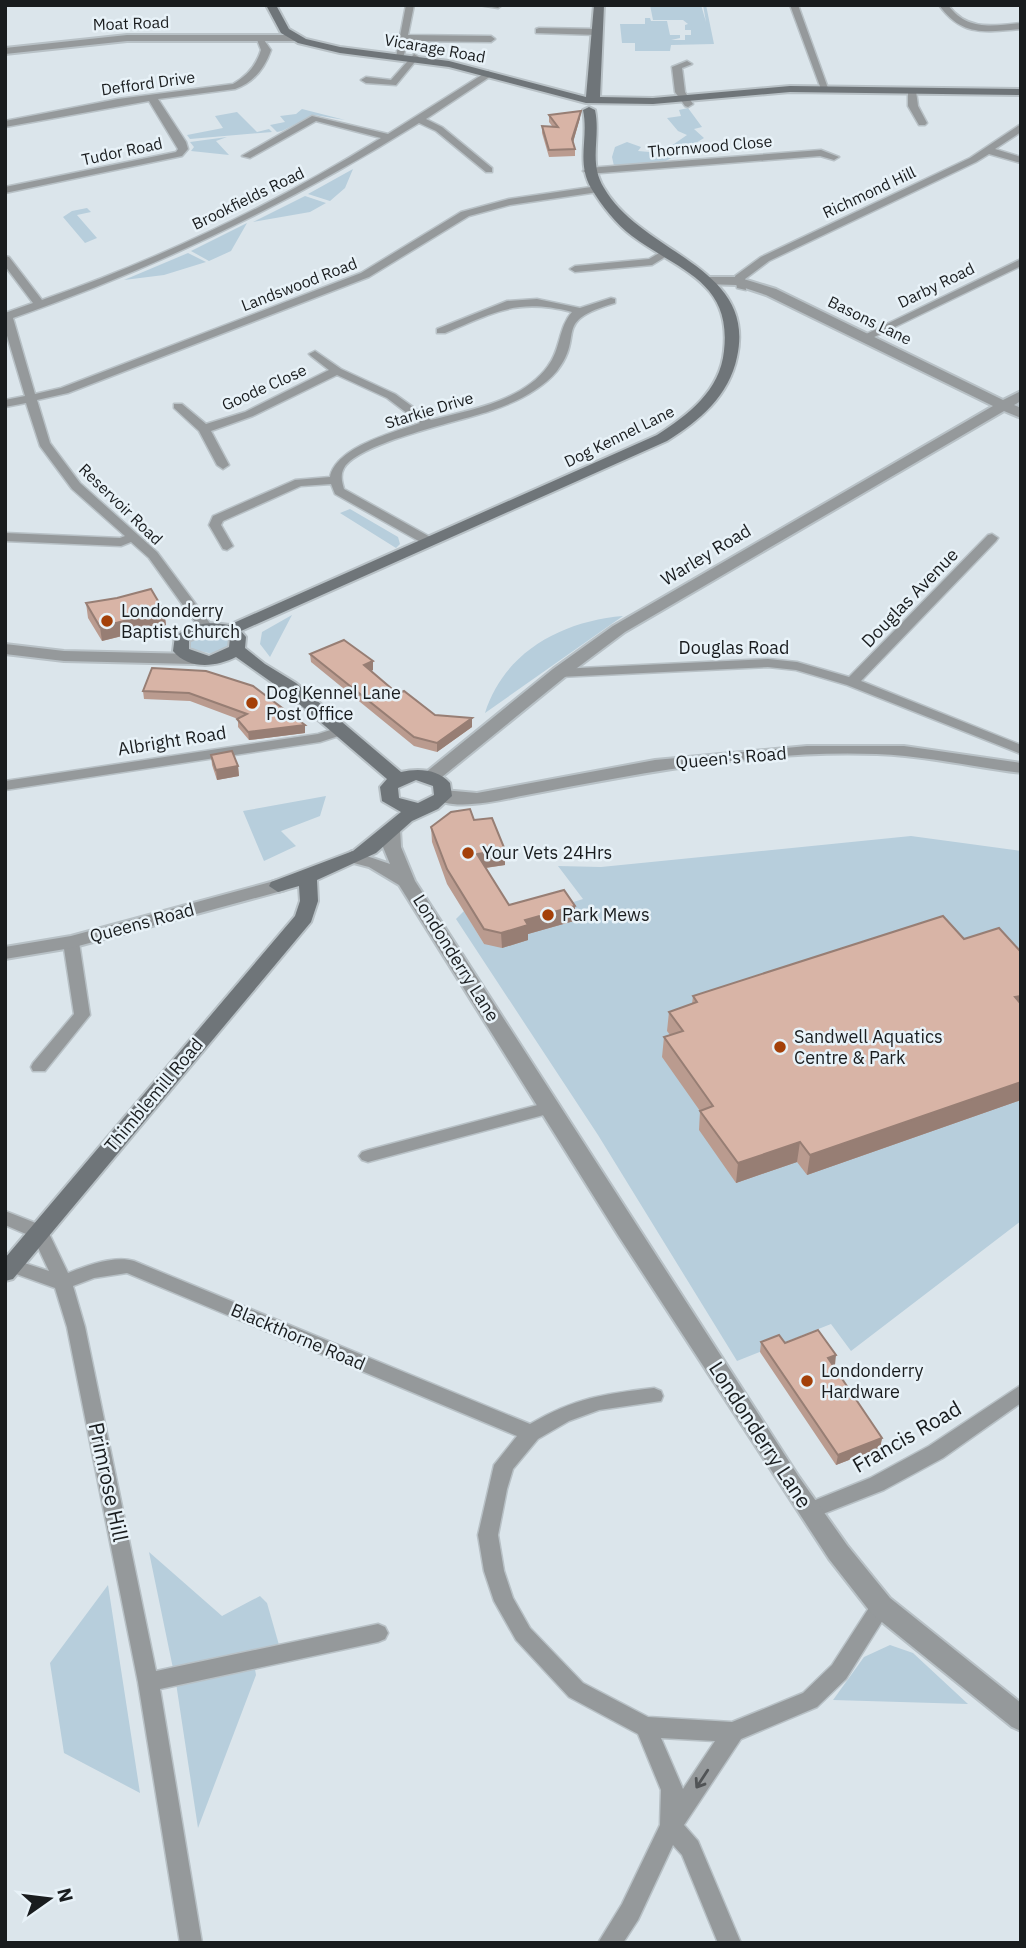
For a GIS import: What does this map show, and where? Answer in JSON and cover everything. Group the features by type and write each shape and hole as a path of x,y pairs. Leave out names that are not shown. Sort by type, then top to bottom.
{"main road":[{"path":"271,5 290,34"},
{"path":"599,5 586,154 588,171 615,212 635,232 715,286"},
{"name":"Vicarage Road","path":"290,34 340,50 414,57 488,74 609,108 736,94 826,89 1021,92"},
{"path":"588,135 609,108 591,101"},
{"name":"Dog Kennel Lane","path":"231,630 621,457 686,424 715,394 728,369 733,343 731,318 729,307 715,286"},
{"path":"237,649 239,638 231,630 205,626 187,633 179,645 181,651 197,660 259,668"},
{"path":"197,660 214,660 237,649"},
{"path":"237,649 259,668 290,687 398,779"},
{"path":"352,857 373,832 391,801 389,787 398,779 415,774 431,777 441,783 443,796 431,807 410,809 391,801"},
{"path":"278,886 309,877 370,848 400,819 421,809"},
{"path":"304,918 309,901 309,877"},
{"path":"278,886 295,902 304,918"},
{"name":"Thimblemill Road","path":"8,1270 304,918"}],"street":[{"path":"399,55 410,5"},
{"path":"483,5 498,5"},
{"path":"794,5 826,89"},
{"path":"943,5 953,22 963,26 1021,26"},
{"path":"539,31 598,32"},
{"name":"Moat Road","path":"5,51 127,38 259,39 290,34"},
{"path":"404,38 469,43 491,39"},
{"name":"Defford Drive","path":"5,124 244,82 265,54 259,39"},
{"path":"366,80 393,83 414,57"},
{"path":"686,101 680,92 677,67 687,64"},
{"name":"Brookfields Road","path":"6,316 100,284 307,187 391,138 488,74"},
{"path":"911,91 913,106 922,123"},
{"name":"Tudor Road","path":"5,190 179,154 183,149 181,142 152,98"},
{"path":"247,156 315,118 391,138"},
{"path":"418,119 439,129 477,154 489,170"},
{"name":"Richmond Hill","path":"745,286 743,272 765,259 990,151 1021,127"},
{"path":"990,151 1021,160"},
{"name":"Thornwood Close","path":"588,171 821,153 838,156 822,163"},
{"name":"Landswood Road","path":"5,404 75,387 365,275 465,214 509,202 598,189"},
{"path":"576,266 652,262 666,252"},
{"path":"5,259 40,305"},
{"name":"Darby Road","path":"866,337 1021,262"},
{"path":"715,286 745,286"},
{"name":"Basons Lane","path":"745,286 771,292 971,389 1013,402 1021,414"},
{"path":"441,331 498,305 524,300 550,302 577,310 611,301"},
{"name":"Starkie Drive","path":"334,480 338,466 347,457 430,425 482,411 519,396 541,381 562,353 566,326 577,310"},
{"name":"Reservoir Road","path":"6,316 44,443 91,501 153,555 205,626"},
{"path":"428,325 441,331 450,341"},
{"name":"Goode Close","path":"315,354 337,371 391,396 430,425"},
{"name":"Goode Close","path":"204,429 248,414 337,371"},
{"name":"Warley Road","path":"431,777 559,673 655,608 1013,402"},
{"path":"178,407 204,429 223,465"},
{"path":"227,546 215,525 217,519 299,483 334,480 339,491 428,541"},
{"path":"234,495 247,506"},
{"path":"5,537 121,542 134,537"},
{"name":"Douglas Avenue","path":"852,682 992,538"},
{"path":"118,658 179,645"},
{"path":"5,649 118,658 197,660"},
{"name":"Douglas Road","path":"559,673 768,663 797,666 852,682 1021,750"},
{"name":"Albright Road","path":"5,786 320,738 343,730"},
{"name":"Queen's Road","path":"443,796 477,799 655,765 807,751 904,751 1021,768"},
{"name":"Londonderry Lane","path":"391,829 392,847 406,881 549,1108 810,1511 881,1606 1021,1719"},
{"name":"Londonderry Lane","path":"352,857 375,863 406,881"},
{"name":"Queens Road","path":"5,953 71,942 278,886"},
{"path":"39,1067 82,1015 71,942"},
{"path":"368,1156 549,1108"},
{"path":"5,1218 40,1232 63,1283"},
{"name":"Blackthorne Road","path":"63,1283 92,1271 128,1266 531,1433"},
{"path":"8,1270 63,1283"},
{"name":"Primrose Hill","path":"63,1283 79,1340 148,1682 191,1943"},
{"name":"Francis Road","path":"810,1511 877,1484 936,1452 1021,1393"},
{"path":"654,1396 599,1402 562,1415 531,1433 504,1465 488,1535 494,1572 504,1601 523,1634 576,1690 646,1727 733,1732 810,1700 839,1672 881,1606"},
{"path":"148,1682 378,1633"},
{"path":"646,1727 672,1790 671,1826 690,1848 730,1943"},
{"path":"608,1943 630,1912 671,1826 733,1732"}],"shaded area":[{"path":"650,5 701,5 706,22 703,5 706,5 714,44 671,45 670,51 635,51 635,43 622,43 620,24 645,24 645,18 650,18 651,21 667,21 670,35 680,35 680,38 671,40 685,40 685,35 691,35 691,30 685,30 685,25 688,24 683,20 653,20"},
{"path":"688,108 702,127 694,129 704,138 666,161 614,166 612,157 615,147 627,142 641,147 638,151 661,153 687,135 678,131 667,118 681,116 679,110"},
{"path":"302,109 345,120 314,115 277,132 270,125 285,122 280,116 296,114"},
{"path":"237,112 257,132 269,129 272,132 190,139 187,135 223,128 215,116"},
{"path":"227,137 216,141 229,155 191,151 194,147 190,142"},
{"path":"353,169 345,188 330,201 308,194"},
{"path":"305,196 326,203 310,212 253,222"},
{"path":"87,208 91,212 77,215 97,238 85,243 63,217 72,211"},
{"path":"247,223 231,251 209,261 191,251"},
{"path":"188,253 206,262 164,275 124,280"},
{"path":"350,509 398,537 400,544 396,548 340,513"},
{"path":"292,615 270,657 260,644 262,632"},
{"path":"623,616 485,713 506,673 538,644 578,625"},
{"path":"210,631 222,633 229,639 228,647 213,654 191,649 190,640"},
{"path":"326,796 320,816 281,831 296,846 264,861 243,811"},
{"name":"Sandwell Aquatics Centre & Park","path":"911,836 1021,851 1021,1221 851,1351 831,1324 737,1361 598,1135 456,919 464,911 484,944 525,935 564,905 583,899 558,866 601,867"},
{"path":"149,1552 222,1616 260,1596 267,1603 279,1645 252,1652 256,1675 198,1828 176,1683"},
{"path":"108,1585 140,1793 64,1753 50,1663"},
{"path":"890,1645 913,1653 968,1704 833,1700 864,1657"}],"building":[{"path":"581,111 572,139 575,149 549,150 542,126 558,127 549,115"},
{"path":"151,589 164,611 100,627 86,603 117,598"},
{"path":"344,640 373,661 364,665 398,694 404,691 435,715 472,718 437,743 414,737 310,654"},
{"path":"152,668 206,671 253,686 305,725 248,732 237,719 247,714 189,693 143,691"},
{"path":"232,751 238,766 216,770 211,755"},
{"path":"470,809 474,820 492,818 505,850 477,854 509,905 564,890 575,906 525,920 528,925 501,933 484,929 447,869 431,827 451,812"},
{"path":"943,916 964,939 999,928 1021,952 1021,996 1015,997 1021,1004 1021,1082 810,1155 800,1142 738,1163 700,1111 713,1106 664,1037 683,1031 669,1012 697,1002 693,996"},
{"path":"818,1330 836,1355 828,1358 882,1438 838,1455 761,1342 779,1335 785,1343"}],"place":[{"name":"Londonderry Baptist Church","path":"107,621"},
{"name":"Dog Kennel Lane Post Office","path":"252,703"},
{"name":"Your Vets 24Hrs","path":"468,853"},
{"name":"Park Mews","path":"548,915"},
{"name":"Sandwell Aquatics Centre & Park","path":"780,1047"},
{"name":"Londonderry Hardware","path":"807,1381"}]}
